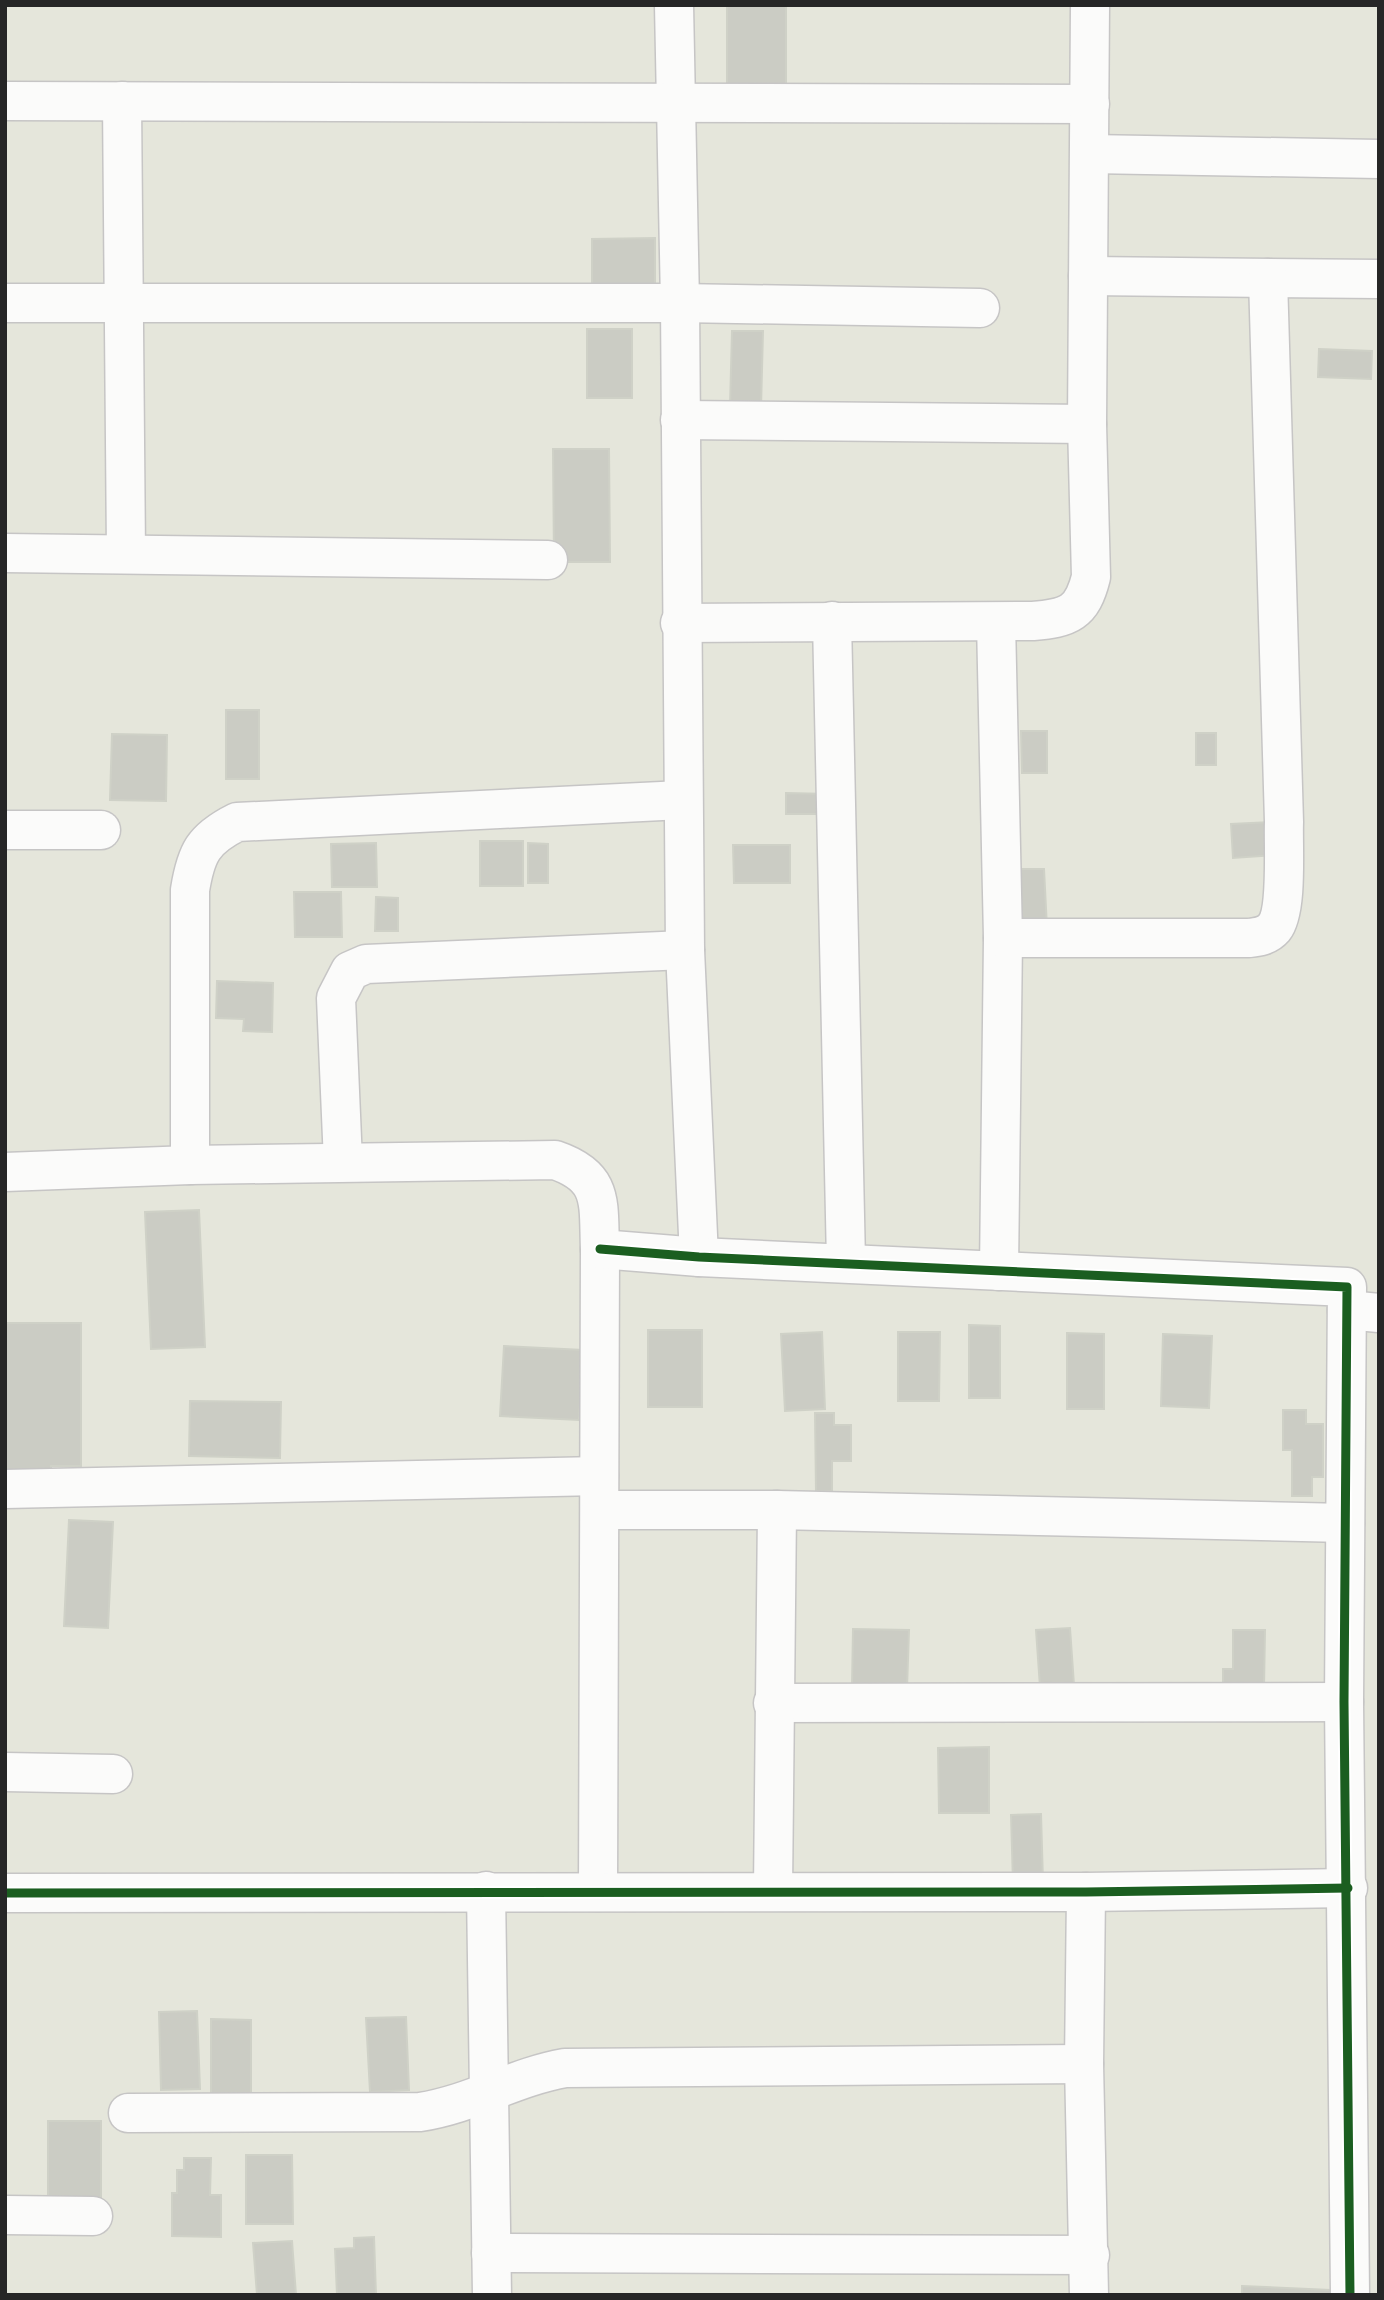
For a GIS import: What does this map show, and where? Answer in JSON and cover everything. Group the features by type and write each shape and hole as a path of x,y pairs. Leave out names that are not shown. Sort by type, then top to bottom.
{"street":[{"path":"674,5 680,303 682,800 685,950 699,1257"},
{"path":"680,623 996,622 1058,619 1075,611 1086,598 1091,577 1087,424 1090,5"},
{"path":"122,101 126,554"},
{"path":"5,102 1090,104"},
{"path":"1090,154 1379,159"},
{"path":"1088,276 1379,279"},
{"path":"1003,938 1249,938 1264,936 1275,927 1281,910 1284,798 1268,278"},
{"path":"5,303 680,303 980,308"},
{"path":"680,420 1087,424"},
{"path":"5,553 548,560"},
{"path":"832,621 846,1262"},
{"path":"996,622 1003,938 999,1271"},
{"path":"190,1165 190,890 194,861 217,832 237,822 682,800"},
{"path":"5,830 101,830"},
{"path":"343,1162 337,998 350,971 366,964 685,950"},
{"path":"5,1172 190,1165 555,1160 577,1167 591,1180 598,1199 600,1249 598,1892"},
{"path":"600,1249 699,1257 1347,1287 1363,1312 1345,1524 1344,1702 1348,1888 1350,2295"},
{"path":"5,1489 600,1493 777,1510 1345,1524"},
{"path":"773,1890 777,1510"},
{"path":"773,1703 1344,1702"},
{"path":"5,1772 113,1774"},
{"path":"5,1893 773,1890 1086,1892 1348,1888"},
{"path":"486,1891 492,2295"},
{"path":"1086,1892 1084,2064 1089,2295"},
{"path":"128,2113 420,2112 460,2104 535,2073 565,2068 1084,2064"},
{"path":"5,2215 93,2216"},
{"path":"491,2253 1090,2255"}],"building":[{"path":"727,5 786,5 786,96 727,96"},
{"path":"655,238 655,290 592,291 592,239"},
{"path":"587,329 632,329 632,398 587,398"},
{"path":"732,331 763,331 761,408 730,407"},
{"path":"1319,349 1372,351 1371,379 1318,377"},
{"path":"553,449 609,449 610,562 554,562"},
{"path":"226,710 259,710 259,779 226,779"},
{"path":"1021,731 1047,731 1047,773 1022,773"},
{"path":"1196,733 1216,733 1216,765 1196,765"},
{"path":"112,734 167,735 166,801 110,800"},
{"path":"786,793 830,794 830,814 786,814"},
{"path":"1273,822 1274,855 1233,858 1231,824"},
{"path":"480,841 523,841 523,886 480,886"},
{"path":"376,843 377,887 332,887 331,844"},
{"path":"528,843 548,844 548,883 528,883"},
{"path":"733,845 790,845 790,883 734,883"},
{"path":"1015,869 1044,869 1047,928 1017,929"},
{"path":"294,892 341,892 342,937 295,937"},
{"path":"376,897 398,898 398,931 375,931"},
{"path":"217,981 273,983 272,1032 243,1031 244,1019 216,1018"},
{"path":"199,1210 205,1347 151,1349 145,1212"},
{"path":"5,1323 81,1323 81,1466 51,1466 51,1478 5,1478"},
{"path":"969,1325 1000,1326 1000,1398 969,1398"},
{"path":"648,1330 702,1330 702,1407 648,1407"},
{"path":"822,1332 825,1409 785,1411 781,1334"},
{"path":"898,1332 940,1332 939,1401 898,1401"},
{"path":"1067,1333 1104,1334 1104,1409 1067,1409"},
{"path":"1163,1334 1212,1336 1209,1408 1161,1406"},
{"path":"504,1346 583,1350 579,1420 500,1416"},
{"path":"190,1401 281,1402 280,1458 189,1456"},
{"path":"1283,1410 1306,1410 1306,1424 1323,1424 1323,1477 1312,1477 1312,1496 1292,1496 1292,1450 1283,1450"},
{"path":"815,1413 834,1413 834,1425 851,1425 851,1461 832,1461 832,1491 816,1491"},
{"path":"69,1520 113,1522 108,1628 64,1626"},
{"path":"1070,1628 1074,1685 1040,1687 1036,1630"},
{"path":"853,1629 909,1630 907,1689 852,1687"},
{"path":"1233,1630 1265,1630 1264,1688 1223,1688 1223,1669 1233,1669"},
{"path":"989,1747 989,1813 939,1813 938,1748"},
{"path":"1041,1814 1043,1882 1013,1883 1011,1815"},
{"path":"197,2011 200,2089 161,2090 159,2012"},
{"path":"406,2017 409,2090 370,2092 366,2018"},
{"path":"211,2019 251,2020 251,2094 211,2093"},
{"path":"48,2121 101,2121 101,2209 48,2209"},
{"path":"246,2155 292,2155 293,2224 246,2224"},
{"path":"184,2158 211,2158 210,2195 221,2195 221,2237 172,2236 172,2193 177,2193 177,2170 184,2170"},
{"path":"374,2237 376,2295 337,2295 335,2249 354,2248 354,2238"},
{"path":"292,2241 296,2295 257,2295 253,2243"},
{"path":"1242,2286 1330,2290 1330,2295 1242,2295"}],"cycle path":[{"path":"600,1249 699,1257 1347,1287 1344,1702 1350,2295"},
{"path":"5,1893 1086,1892 1348,1888"}]}
